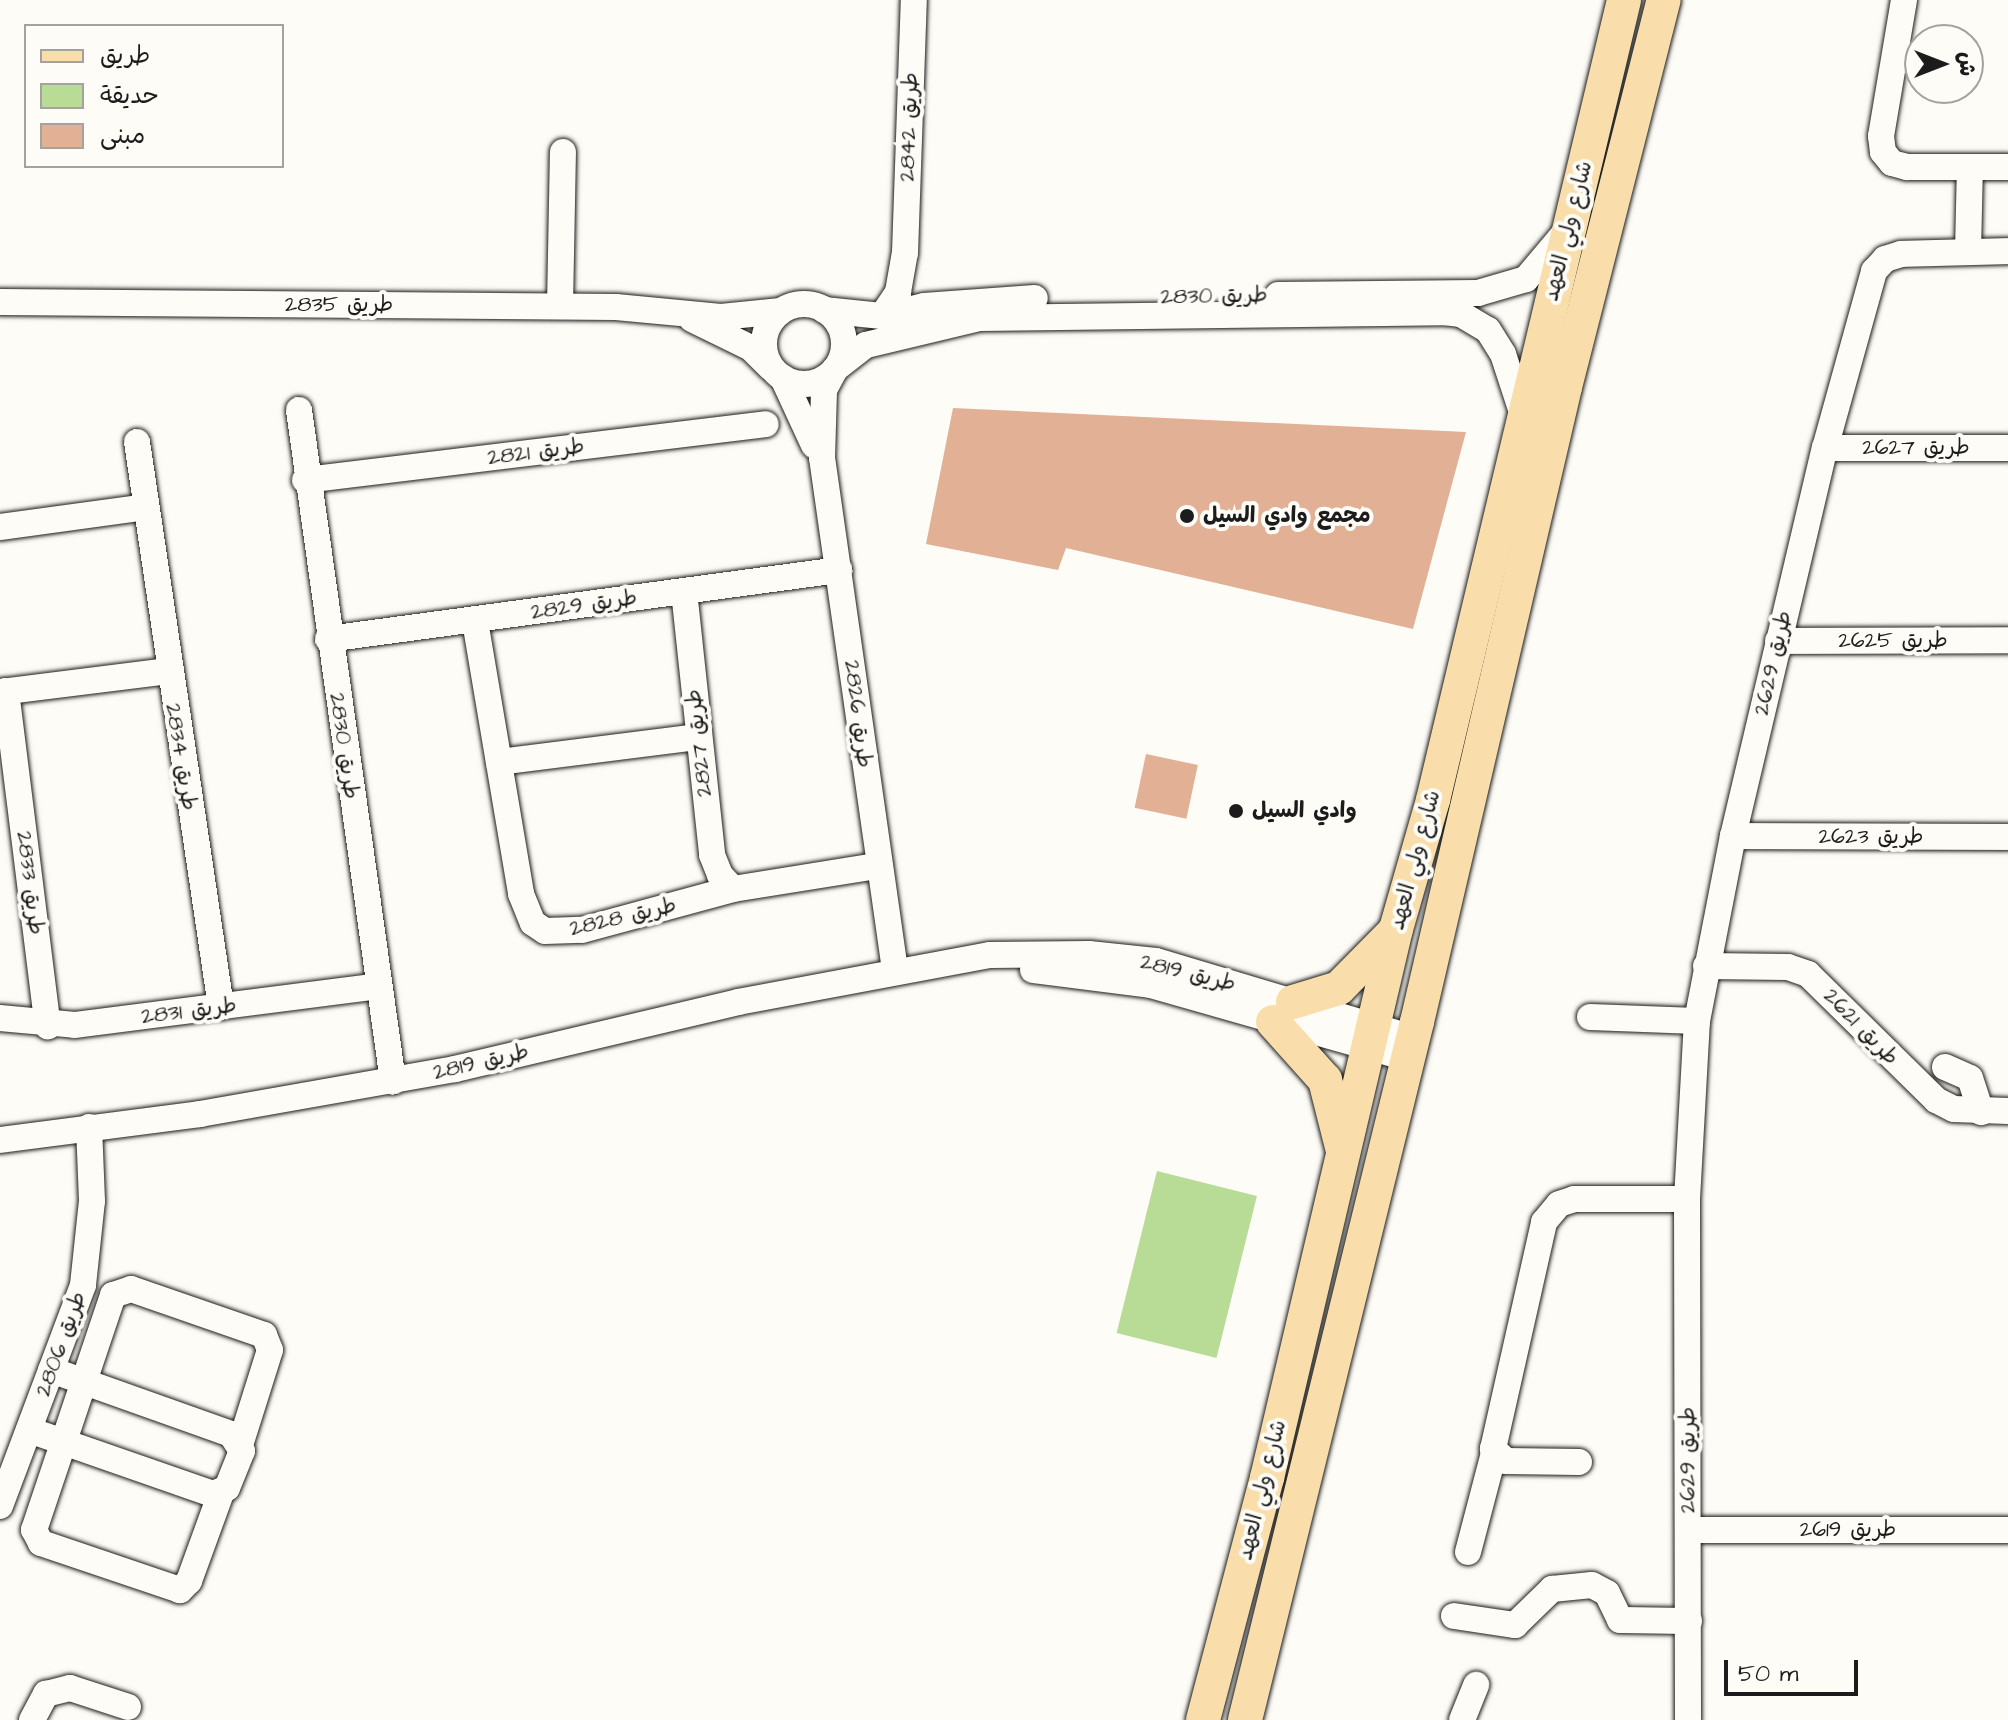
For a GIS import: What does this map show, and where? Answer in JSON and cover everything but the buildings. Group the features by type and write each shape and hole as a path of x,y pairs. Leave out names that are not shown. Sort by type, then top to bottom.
{"main road":[{"name":"شارع ولي العهد","path":"1203,1720 1267,1478 1342,1150 1391,1045 1396,929 1433,800 1522,412 1573,218 1624,0"},
{"name":"شارع ولي العهد","path":"1245,1720 1346,1304 1391,1045 1664,0"},
{"path":"1342,1150 1325,1080 1283,1012 1339,988 1356,976 1396,929"}],"street":[{"name":"طريق 2842","path":"882,316 898,292 905,253 914,0"},
{"path":"1904,0 1881,136 1883,152 1899,166 2008,167"},
{"path":"560,306 563,152"},
{"path":"1973,252 1975,167"},
{"name":"طريق 2830","path":"835,369 866,345 924,317 997,298 1478,293 1515,284 1537,271 1573,218"},
{"name":"طريق 2629","path":"1688,1720 1687,1199 1697,1021 1733,836 1825,448 1879,264 1901,254 2008,251"},
{"name":"طريق 2842","path":"905,253 924,317"},
{"name":"طريق 2835","path":"0,302 560,306 721,317 781,311"},
{"path":"803,304 824,310 843,337 835,369 816,382 779,375 764,339 781,311 803,304"},
{"name":"طريق 2830","path":"824,310 924,317 1038,313 1461,314 1488,330 1522,412"},
{"name":"طريق 2835","path":"678,312 751,348 779,375"},
{"name":"طريق 2826","path":"835,369 824,390 822,458 877,866 895,970"},
{"name":"طريق 2826","path":"779,375 822,458"},
{"name":"طريق 2830","path":"299,410 305,480 393,1081"},
{"name":"طريق 2821","path":"305,480 766,424"},
{"name":"طريق 2834","path":"137,442 168,671 221,1007"},
{"name":"طريق 2627","path":"1825,448 2008,448"},
{"path":"0,527 146,507"},
{"name":"طريق 2829","path":"328,639 839,570"},
{"name":"طريق 2827","path":"684,591 697,737 712,855 720,875 733,889"},
{"name":"طريق 2828","path":"475,621 525,909 533,923 545,931 582,930 733,889 877,866"},
{"name":"طريق 2625","path":"1778,641 2008,640"},
{"name":"طريق 2833","path":"48,1026 3,692 168,671"},
{"path":"499,762 697,737"},
{"name":"طريق 2623","path":"1733,836 2008,837"},
{"name":"طريق 2819","path":"0,1140 393,1081 895,970 990,955 1154,973 1391,1045"},
{"name":"طريق 2621","path":"1706,966 1788,967 1808,974 1929,1095 1954,1109 2008,1111"},
{"name":"طريق 2831","path":"0,1018 48,1026 378,986"},
{"path":"1590,1017 1697,1021"},
{"path":"1945,1067 1970,1078 1981,1112"},
{"name":"طريق 2806","path":"0,1506 83,1285 92,1201 89,1127"},
{"path":"1468,1552 1494,1453 1547,1215 1574,1199 1687,1199"},
{"path":"121,1290 264,1335 270,1350 241,1442 242,1451 221,1493 189,1581 180,1590 168,1591 41,1543 34,1530 37,1516 64,1442 113,1295 121,1290"},
{"path":"51,1370 231,1434 241,1442"},
{"path":"29,1430 221,1493"},
{"path":"1494,1453 1506,1461 1579,1462"},
{"name":"طريق 2619","path":"1689,1530 2008,1530"},
{"path":"1454,1616 1515,1625 1552,1589 1592,1585 1607,1593 1620,1620 1689,1621"},
{"path":"1462,1720 1476,1685"},
{"path":"32,1720 46,1694 70,1688 128,1707"}],"green space":[{"path":"1157,1171 1257,1196 1217,1358 1117,1333"}],"place":[{"name":"مجمع وادي السيل","path":"1187,516"},
{"name":"وادي السيل","path":"1236,811"}]}
